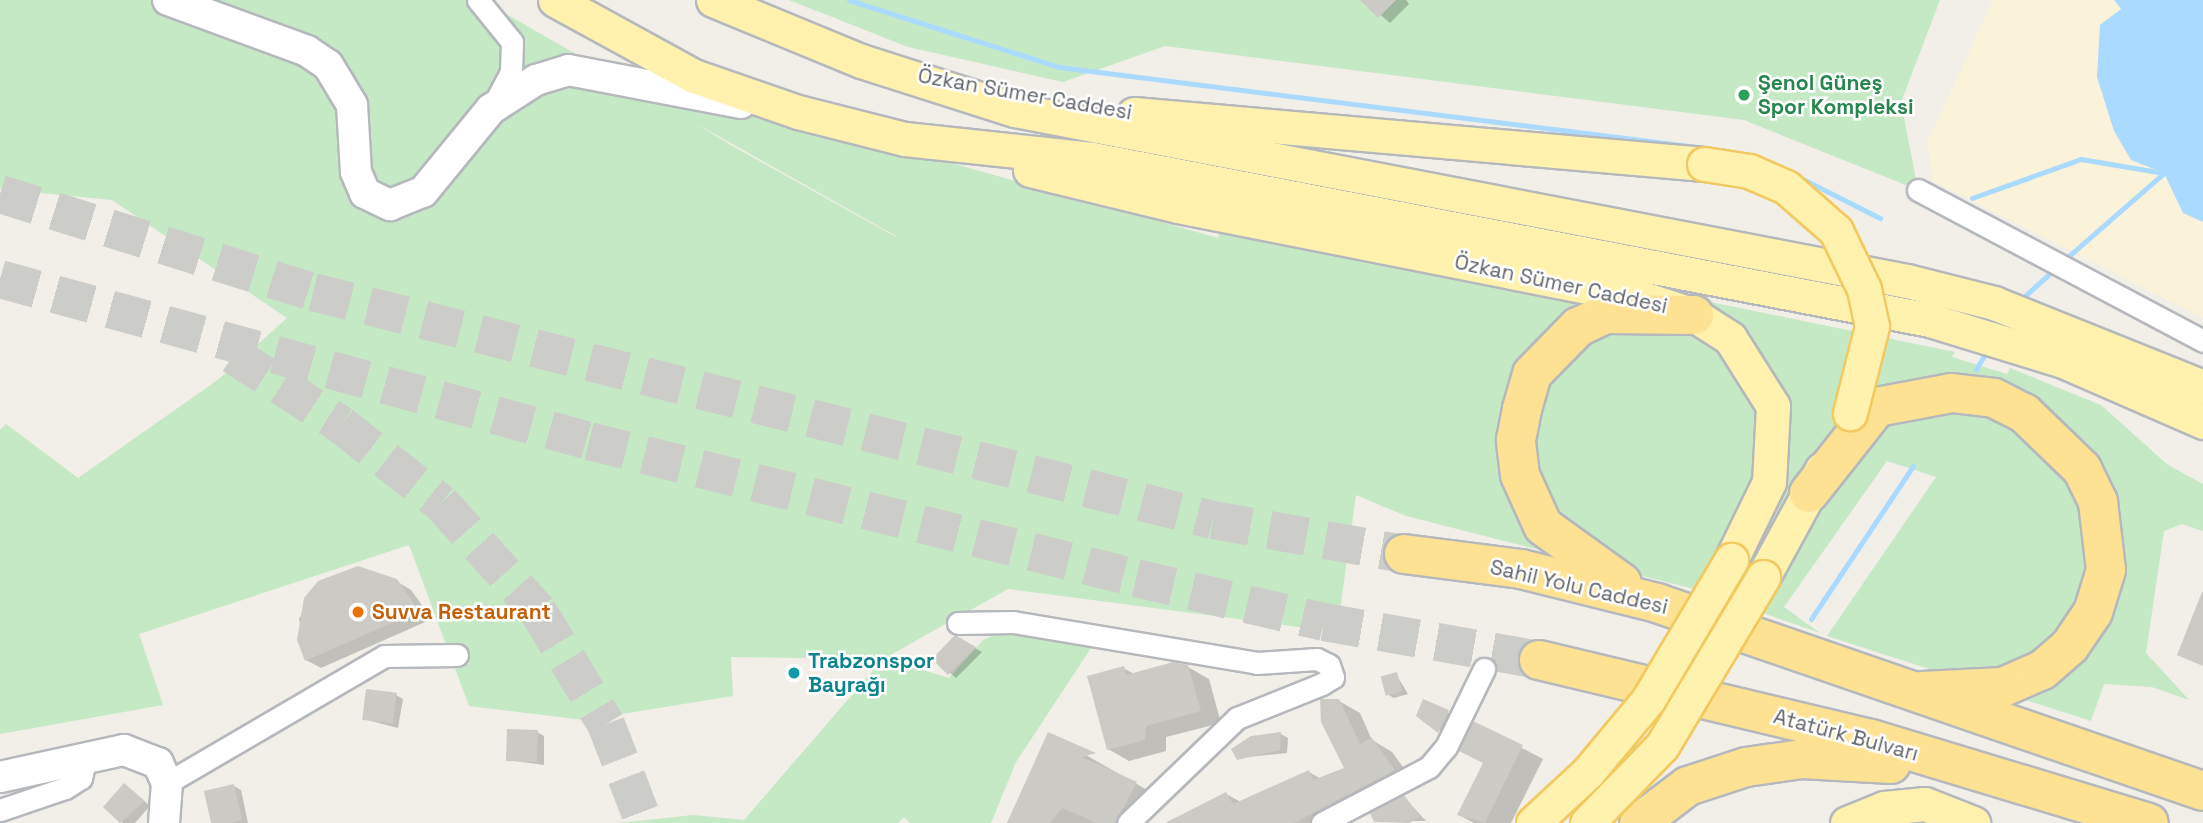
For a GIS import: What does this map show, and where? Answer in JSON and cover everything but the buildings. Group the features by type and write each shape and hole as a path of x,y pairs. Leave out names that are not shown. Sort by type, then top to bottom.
{"highway":[{"path":"1657,603 1587,562 1543,526 1520,475 1516,440 1532,374 1578,327 1606,314 1694,314"},
{"path":"1810,493 1877,407 1906,398 1952,393 1994,398 2024,413 2082,469 2098,502 2106,570 2093,612 2070,646 2042,670 2003,687 1902,692"},
{"name":"Sahil Yolu Caddesi","path":"1404,554 1521,569 1657,603 1902,692"},
{"name":"Atatürk Bulvarı","path":"1539,660 1717,700 2145,822"},
{"path":"1902,692 2203,791"},
{"path":"1978,719 2203,771"},
{"path":"1639,823 1688,786 1746,768 1858,760 1991,776"}],"main road":[{"name":"Özkan Sümer Caddesi","path":"555,0 694,76 798,112 1178,206 1639,296 1694,314 1730,338 1773,406 1769,482 1731,560 1648,700 1588,772 1533,823"},
{"name":"Özkan Sümer Caddesi","path":"713,0 861,61 1015,110 1942,290 2071,348"},
{"name":"Özkan Sümer Caddesi","path":"861,61 1097,111 1704,164 1749,171 1786,187 1836,231 1864,289 1872,326 1850,413 1810,493 1763,577 1662,746 1587,823"},
{"name":"Özkan Sümer Caddesi","path":"905,139 1091,159 2071,348"},
{"path":"2071,348 2203,387"},
{"path":"2071,348 2203,422"},
{"path":"1847,823 1884,808 1925,804 1973,823"}],"street":[{"path":"168,0 307,51 328,65 352,105 356,172 365,193 390,205 423,192 491,109 511,72 512,42 478,0"},
{"path":"491,109 536,80 568,70 798,112"},
{"path":"1919,190 2108,293 2203,341"},
{"path":"958,623 1013,622 1257,663 1317,659 1329,665 1333,677 1322,684 1237,718 1128,823"},
{"path":"167,783 384,656 457,654"},
{"path":"1322,823 1429,767 1446,747 1484,669"},
{"path":"0,777 124,750 158,763 167,783 164,823"},
{"path":"0,810 65,788 81,778 85,760"}],"green space":[{"path":"0,0 482,0 652,98 792,118 1218,238 1226,203 1955,352 1952,357 2007,374 2010,368 2101,405 2168,465 2203,484 2203,531 2182,524 2164,531 2146,653 2189,700 2152,687 2104,684 2091,721 1827,636 1936,477 1887,461 1784,607 1820,633 1698,590 1406,516 1356,495 1337,632 1008,589 885,658 949,678 983,640 1012,627 1097,639 1016,762 991,823 910,823 904,817 898,823 619,823 693,815 744,820 883,659 731,657 733,696 584,720 469,706 409,545 139,634 163,705 0,734 0,430 6,424 78,478 219,379 287,318 112,200 0,189","holes":["695,123 896,236 729,144"]},
{"name":"Şenol Güneş Spor Kompleksi","path":"789,0 1940,0 1901,102 1918,190 1744,120 1165,46 1063,82 908,47"}],"sand":[{"path":"1993,0 2114,0 2122,9 2100,25 2097,77 2114,131 2131,160 2164,173 2183,213 2203,222 2203,318 1933,181 1927,143"}],"water":[{"path":"2114,0 2203,0 2203,222 2183,213 2164,173 2131,160 2114,131 2097,77 2100,25 2121,9"}],"waterway":[{"path":"849,0 1059,67 1705,148"},
{"path":"1722,150 1746,155"},
{"path":"1972,198 2081,159 2164,173"},
{"path":"1775,165 1880,218"},
{"path":"2063,261 2164,173"},
{"path":"2019,301 2056,268"},
{"path":"1976,369 1987,351"},
{"path":"1811,619 1913,466"}],"tunnel":[{"path":"0,194 313,292 1213,520 1404,554"},
{"path":"0,279 589,441 1136,578 1324,622 1539,660"},
{"path":"233,355 341,425 441,503 538,611 606,724 644,823"}],"place":[{"name":"Şenol Güneş Spor Kompleksi","path":"1744,95"},
{"name":"Suvva Restaurant","path":"358,612"},
{"name":"Trabzonspor Bayrağı","path":"794,673"}]}
